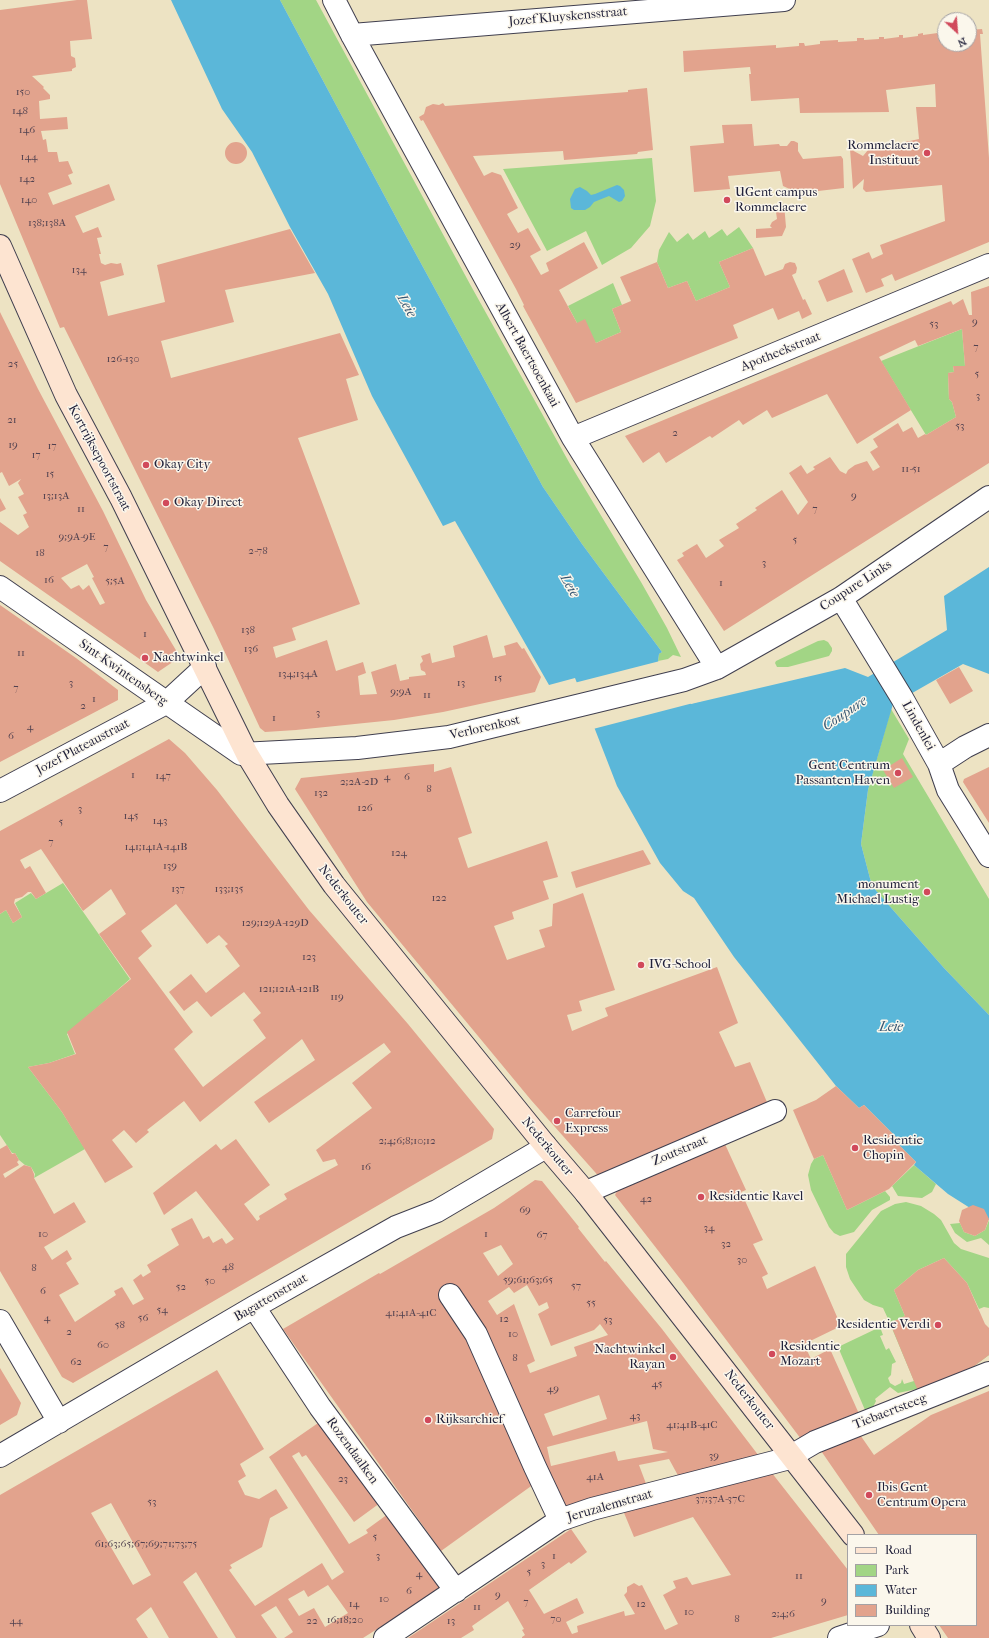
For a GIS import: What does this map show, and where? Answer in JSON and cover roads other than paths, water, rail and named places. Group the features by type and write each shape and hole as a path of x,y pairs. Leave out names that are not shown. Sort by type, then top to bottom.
{"street":[{"name":"Albert Baertsoenkaai","path":"334,0 573,438 717,668"},
{"name":"Jozef Kluyskensstraat","path":"352,35 784,0"},
{"name":"Kortrijksepoortstraat","path":"0,246 66,395 121,498 247,754"},
{"name":"Apotheekstraat","path":"573,438 989,265"},
{"name":"Coupure Links","path":"717,668 841,598 989,497"},
{"name":"Sint-Kwintensberg","path":"0,588 241,754 247,754"},
{"name":"Lindenlei","path":"841,598 902,698 939,764 948,790 989,856"},
{"path":"166,703 205,667"},
{"name":"Verlorenkost","path":"247,754 357,748 449,737 583,706 684,680 717,668"},
{"name":"Jozef Plateaustraat","path":"0,791 166,703"},
{"path":"939,764 965,747 989,735"},
{"name":"Nederkouter","path":"247,754 278,805 334,885 545,1145 586,1193 853,1534"},
{"name":"Zoutstraat","path":"586,1193 775,1111"},
{"name":"Bagattenstraat","path":"0,1456 254,1307 396,1227 437,1211 539,1151 545,1145"},
{"path":"450,1295 476,1334 560,1520"},
{"name":"Rozendaalken","path":"254,1307 320,1407 456,1591"},
{"path":"0,1321 59,1422"},
{"name":"Tiebaertsteeg","path":"793,1456 815,1442 989,1373"},
{"name":"Jeruzalemstraat","path":"385,1638 560,1520 592,1509 793,1456"},
{"path":"839,1638 875,1626"},
{"path":"922,1626 929,1638"}],"water":[{"name":"Leie","path":"171,0 280,0 399,223 543,487 582,544 662,652 659,654 658,661 691,704 845,668 868,677 947,630 944,596 989,567 989,674 963,664 893,704 868,790 861,844 872,886 944,968 989,1015 989,1220 948,1194 914,1165 916,1162 895,1141 898,1139 864,1105 859,1108 836,1086 734,957 694,898 683,891 660,863 617,786 575,678 549,685 455,521 443,526 372,396 328,294 290,227 252,152 222,109"},
{"path":"617,185 624,190 625,196 622,201 619,202 609,196 594,202 585,210 574,210 571,208 570,199 575,189 580,187 591,195"}],"place":[{"name":"Rommelaere Instituut","path":"927,153"},
{"name":"UGent campus Rommelaere","path":"727,200"},
{"name":"Okay City","path":"146,465"},
{"name":"Okay Direct","path":"166,503"},
{"name":"Nachtwinkel","path":"145,658"},
{"name":"Gent Centrum Passanten Haven","path":"898,773"},
{"name":"monument Michael Lustig","path":"927,892"},
{"name":"IVG-School","path":"641,965"},
{"name":"Carrefour Express","path":"557,1121"},
{"name":"Residentie Chopin","path":"855,1148"},
{"name":"Residentie Ravel","path":"701,1197"},
{"name":"Residentie Verdi","path":"938,1325"},
{"name":"Residentie Mozart","path":"772,1354"},
{"name":"Nachtwinkel Rayan","path":"673,1357"},
{"name":"Rijksarchief","path":"428,1420"},
{"name":"Ibis Gent Centrum Opera","path":"869,1495"}],"water label":[{"name":"Coupure","path":"845,714"}]}
